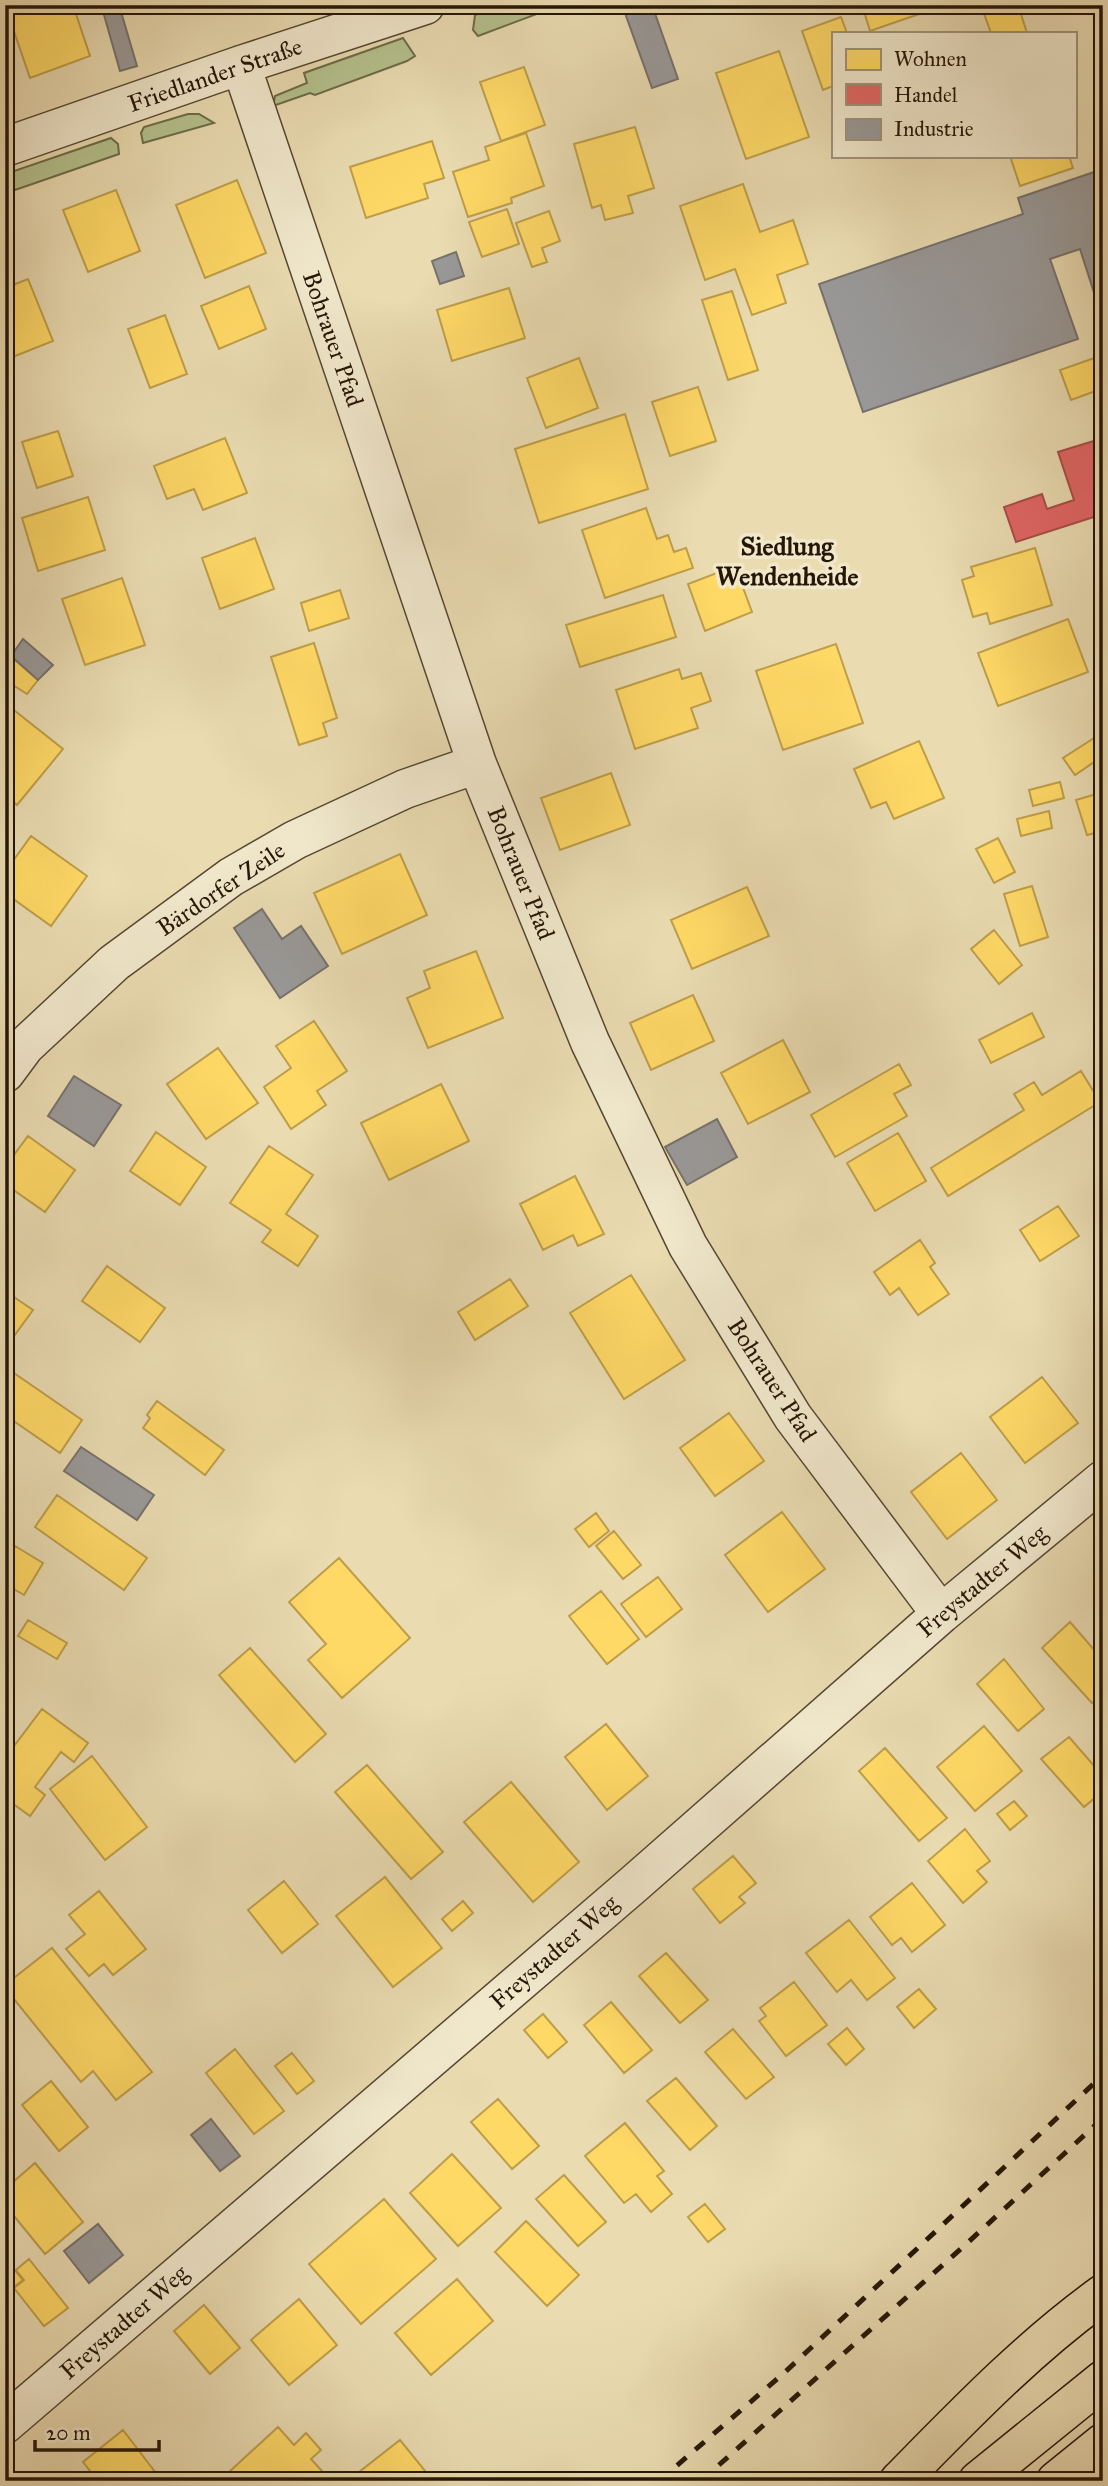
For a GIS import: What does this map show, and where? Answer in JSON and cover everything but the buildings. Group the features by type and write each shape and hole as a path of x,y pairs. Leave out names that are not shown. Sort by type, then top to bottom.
{"highway":[{"path":"899,2481 1018,2362 1103,2294"},
{"path":"978,2481 1103,2380"},
{"path":"1056,2481 1103,2443"}],"street":[{"name":"Friedlander Straße","path":"5,147 425,5"},
{"name":"Bohrauer Pfad","path":"241,65 477,764 590,1042 688,1246 793,1417 941,1614"},
{"name":"Bärdorfer Zeile","path":"5,1073 24,1046 114,962 231,877 295,840 405,789 477,764"},
{"name":"Freystadter Weg","path":"5,2424 634,1884 941,1614 1103,1480"}],"green space":[{"path":"505,5 552,5 553,8 478,36 473,30 475,15"},
{"path":"403,38 415,56 407,61 315,95 310,93 273,106 275,96 307,83 304,73"},
{"path":"188,114 199,114 214,123 143,143 141,133 144,127"},
{"path":"111,138 118,144 119,154 15,190 9,178 14,171"}],"railway":[{"path":"659,2481 784,2373 1103,2075"},
{"path":"701,2481 1103,2118"}],"district":[{"name":"Siedlung Wendenheide","path":"787,561"}]}
